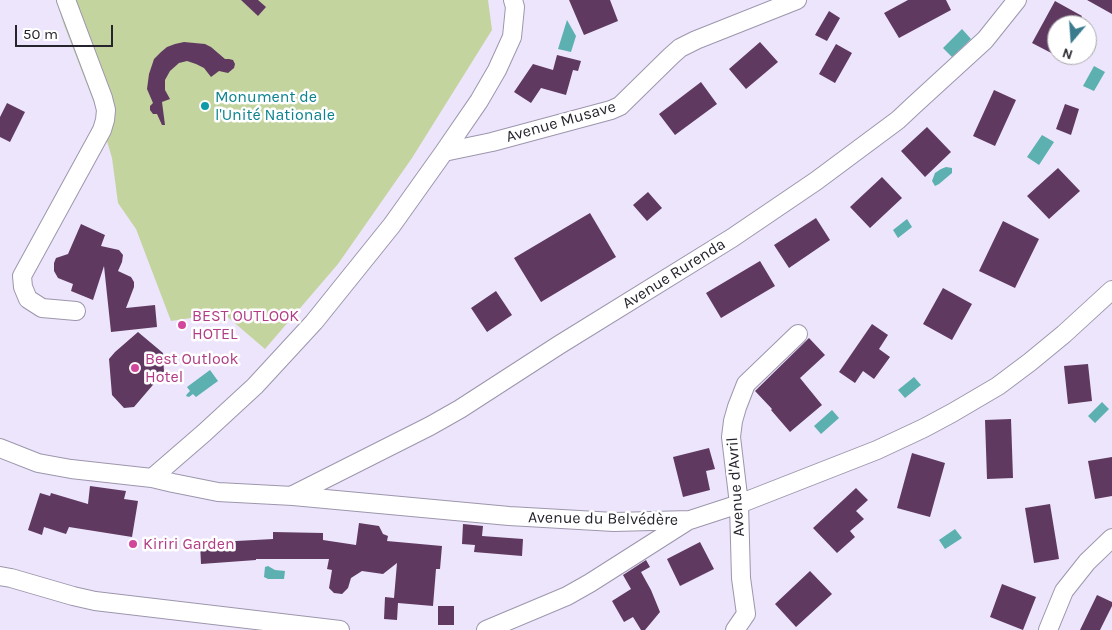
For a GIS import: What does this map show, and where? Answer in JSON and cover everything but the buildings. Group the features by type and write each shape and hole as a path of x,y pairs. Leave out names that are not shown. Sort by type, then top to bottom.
{"street":[{"path":"66,0 103,98 106,110 105,120 102,130 22,276 23,287 28,299 42,308 76,310"},
{"path":"152,478 255,386 314,322 392,226 479,100 497,70 512,37 515,7 513,0"},
{"name":"Avenue Musave","path":"444,152 492,142 611,110 620,106 680,48 797,0"},
{"name":"Avenue Rurenda","path":"293,496 460,409 732,238 816,181 914,106 985,40 1017,0"},
{"name":"Avenue du Belvédère","path":"0,448 38,463 71,469 152,478 218,492 293,496 509,516 614,522 690,520 739,504 877,450 924,428 998,386 1064,334 1112,290"},
{"name":"Avenue d'Avril","path":"735,630 746,614 741,578 739,504 731,437 732,422 746,384 798,334"},
{"path":"486,630 567,596 690,520"},
{"path":"1048,630 1064,591 1087,562 1112,538"},
{"path":"0,576 95,601 340,630"}],"shaded area":[{"path":"56,0 488,0 492,30 412,158 338,264 265,349 223,313 171,321 136,229 118,203 112,158 101,121"},
{"path":"567,20 576,36 571,52 558,49"},
{"path":"962,29 971,39 952,57 943,48"},
{"path":"1094,66 1105,72 1094,91 1083,86"},
{"path":"1042,135 1054,142 1039,165 1027,157"},
{"path":"946,167 952,168 952,173 935,186 932,181 935,173"},
{"path":"907,219 912,227 898,238 893,230"},
{"path":"210,370 218,381 196,397 193,394 189,397 186,396 190,391 187,387"},
{"path":"914,377 921,385 905,398 898,390"},
{"path":"1102,402 1109,409 1095,423 1088,416"},
{"path":"832,410 839,418 821,434 814,426"},
{"path":"955,529 962,538 945,549 939,540"},
{"path":"268,566 275,570 285,571 284,579 268,579 264,577 265,567"}],"place":[{"name":"Monument de l'Unité Nationale","path":"205,106"},
{"name":"BEST OUTLOOK HOTEL","path":"182,325"},
{"name":"Best Outlook Hotel","path":"135,368"},
{"name":"Kiriri Garden","path":"133,544"}]}
